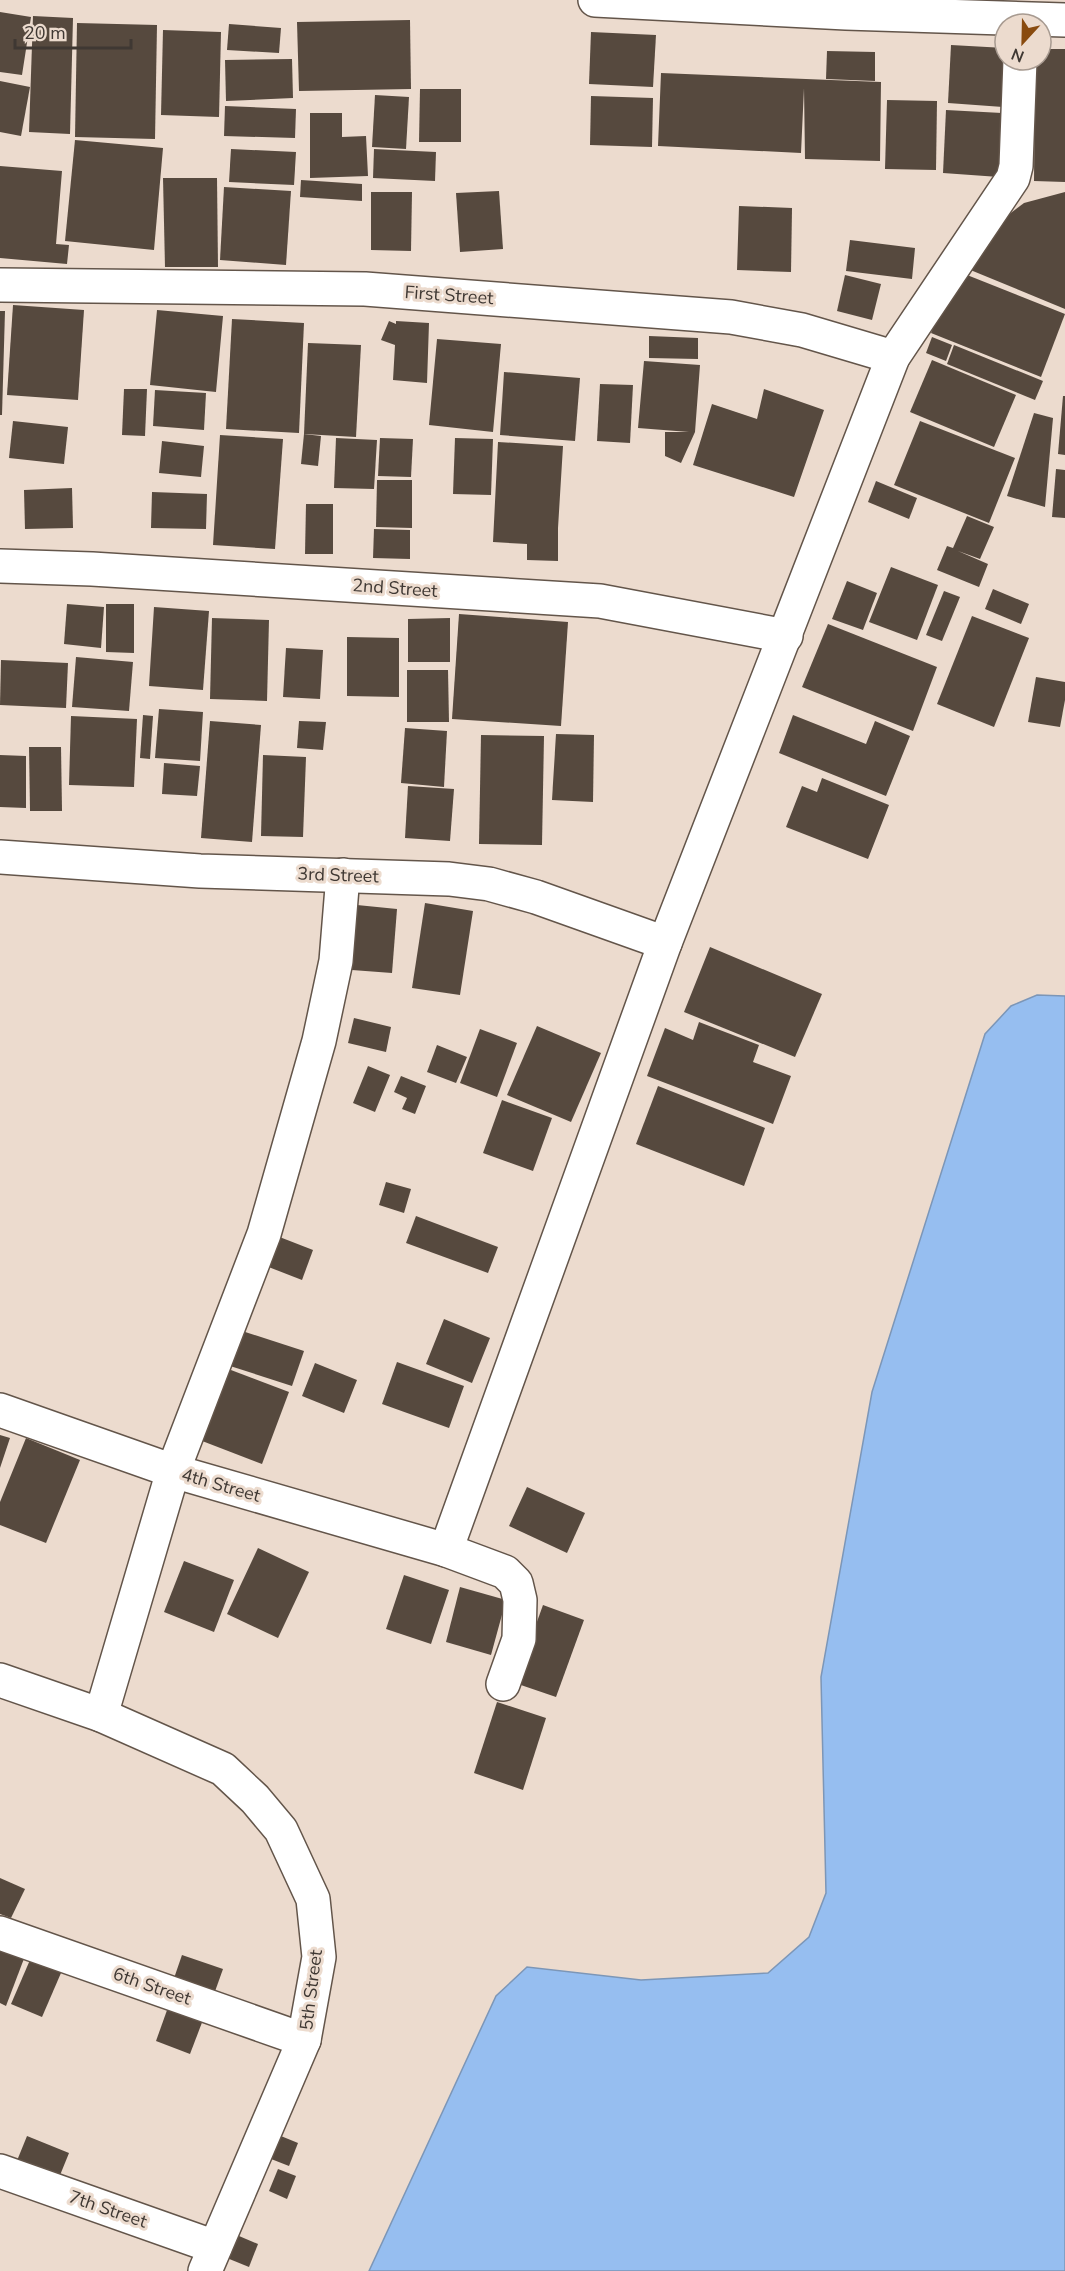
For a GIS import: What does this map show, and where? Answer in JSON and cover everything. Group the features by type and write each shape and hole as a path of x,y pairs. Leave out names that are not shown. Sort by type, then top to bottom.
{"street":[{"path":"595,0 993,20"},
{"path":"446,1550 665,943 893,357 1013,178 1016,166 1020,72"},
{"name":"First Street","path":"0,285 365,289 731,317 802,330 893,357"},
{"name":"2nd Street","path":"0,566 93,569 600,601 786,636"},
{"name":"3rd Street","path":"0,857 200,871 448,879 489,884 536,897 665,943"},
{"path":"101,1715 173,1471 264,1234 319,1041 336,961 343,875"},
{"name":"4th Street","path":"0,1410 173,1471 446,1550 505,1572 516,1583 520,1600 519,1639 503,1684"},
{"name":"5th Street","path":"0,1680 101,1715 223,1769 255,1799 281,1830 313,1899 319,1957 304,2040 210,2259"},
{"name":"6th Street","path":"0,1933 304,2040"},
{"name":"7th Street","path":"0,2171 210,2259"}],"water":[{"path":"1037,995 1065,996 1065,2271 369,2271 496,1996 527,1967 641,1980 768,1973 809,1937 826,1893 821,1677 872,1392 985,1034 1011,1006"}],"building":[{"path":"0,12 31,17 22,75 0,72"},
{"path":"33,16 73,18 70,134 29,132"},
{"path":"410,20 411,89 299,91 297,22"},
{"path":"77,23 157,25 155,139 75,137"},
{"path":"229,24 281,28 279,53 227,50"},
{"path":"163,30 221,32 219,117 161,115"},
{"path":"591,32 656,35 653,87 589,84"},
{"path":"951,45 993,47 993,72 1004,72 1003,107 948,103"},
{"path":"1053,49 1065,49 1065,182 1034,181 1035,72 1053,72"},
{"path":"827,51 875,52 875,81 826,79"},
{"path":"292,59 293,98 226,101 225,60"},
{"path":"661,73 881,82 880,161 805,159 804,88 801,153 658,146"},
{"path":"0,81 30,87 21,136 0,132"},
{"path":"420,89 461,89 461,142 419,142"},
{"path":"375,95 409,97 406,149 372,147"},
{"path":"591,96 653,98 652,147 590,145"},
{"path":"887,100 937,101 936,170 885,169"},
{"path":"225,106 296,109 295,138 224,136"},
{"path":"946,110 1002,113 999,177 943,173"},
{"path":"310,113 342,113 342,137 366,136 368,176 310,178"},
{"path":"75,140 163,148 154,250 65,241"},
{"path":"231,149 296,152 294,185 229,182"},
{"path":"374,149 436,152 435,181 373,178"},
{"path":"0,166 62,171 56,244 69,245 67,264 0,258"},
{"path":"163,178 217,178 218,267 165,267"},
{"path":"301,180 362,184 362,201 300,197"},
{"path":"224,187 291,191 286,265 220,260"},
{"path":"499,191 503,249 460,252 456,193"},
{"path":"371,192 412,192 411,251 371,250"},
{"path":"1065,192 1065,309 968,269 995,225 1024,203"},
{"path":"739,206 792,208 791,272 737,270"},
{"path":"850,240 915,248 912,279 846,271"},
{"path":"957,271 1065,314 1041,377 931,333"},
{"path":"845,275 881,284 872,320 837,311"},
{"path":"13,305 84,310 78,400 7,395"},
{"path":"157,310 223,316 216,392 150,385"},
{"path":"0,311 5,311 2,415 0,415"},
{"path":"232,319 304,323 299,433 226,429"},
{"path":"389,321 396,324 396,321 429,323 427,383 393,380 395,345 381,340"},
{"path":"649,336 698,338 698,359 649,358"},
{"path":"932,337 952,345 946,361 926,353"},
{"path":"437,339 501,344 493,432 429,425"},
{"path":"308,343 361,345 356,437 304,434"},
{"path":"954,345 1043,381 1035,400 947,364"},
{"path":"932,360 1016,395 994,447 910,412"},
{"path":"644,361 700,365 695,432 681,463 665,456 665,432 689,432 638,428"},
{"path":"504,372 580,378 575,441 500,435"},
{"path":"600,384 633,385 630,443 597,441"},
{"path":"124,389 147,389 145,436 122,435"},
{"path":"764,389 824,410 794,497 693,465 712,404 757,419"},
{"path":"155,390 206,393 204,430 153,426"},
{"path":"1063,396 1065,396 1065,455 1058,454"},
{"path":"1034,413 1053,418 1045,507 1007,496"},
{"path":"13,421 68,427 64,464 9,458"},
{"path":"920,421 1015,458 989,523 894,485"},
{"path":"304,434 321,436 318,466 301,464"},
{"path":"220,435 283,439 275,549 213,545"},
{"path":"336,438 377,440 374,489 334,488"},
{"path":"380,438 413,439 411,477 378,476"},
{"path":"455,438 493,439 491,495 453,494"},
{"path":"162,441 204,446 201,477 159,473"},
{"path":"498,442 563,446 558,561 527,560 527,544 493,542"},
{"path":"1056,469 1065,470 1065,518 1052,517"},
{"path":"377,480 412,480 412,528 376,527"},
{"path":"876,481 917,498 909,519 868,502"},
{"path":"72,488 73,528 25,529 24,490"},
{"path":"152,492 207,494 206,529 151,528"},
{"path":"306,504 333,504 333,554 305,554"},
{"path":"967,516 994,527 980,559 958,551 988,564 979,587 937,570 947,546 953,548"},
{"path":"374,529 410,530 410,559 373,558"},
{"path":"891,567 938,585 917,640 869,622"},
{"path":"847,581 877,593 863,630 832,619"},
{"path":"993,589 1029,604 1021,624 985,609"},
{"path":"944,591 960,597 942,641 926,635"},
{"path":"67,604 104,607 101,648 64,644"},
{"path":"106,604 134,604 134,653 106,652"},
{"path":"154,607 209,611 203,690 149,686"},
{"path":"459,614 568,622 561,726 452,719"},
{"path":"972,616 1029,638 994,727 937,704"},
{"path":"212,618 269,620 267,701 210,699"},
{"path":"450,618 450,662 408,662 408,619"},
{"path":"828,624 937,667 913,731 802,687"},
{"path":"347,637 399,638 399,697 347,696"},
{"path":"286,648 323,650 320,699 283,697"},
{"path":"76,657 133,662 129,711 72,707"},
{"path":"1,660 68,663 66,708 0,705"},
{"path":"407,670 448,670 449,722 407,722"},
{"path":"1036,677 1065,682 1065,700 1060,727 1028,722"},
{"path":"159,709 203,712 200,761 155,758"},
{"path":"143,715 153,716 150,759 140,758"},
{"path":"793,715 866,744 875,721 910,736 886,796 779,753"},
{"path":"71,716 137,719 134,787 69,785"},
{"path":"210,721 261,725 252,842 201,838"},
{"path":"299,721 326,722 323,750 297,748"},
{"path":"405,728 447,731 444,787 401,783"},
{"path":"556,734 594,735 593,802 552,800"},
{"path":"481,735 544,736 542,845 479,844"},
{"path":"29,747 61,747 62,811 30,811"},
{"path":"0,755 26,756 26,808 0,807"},
{"path":"263,755 306,757 303,837 261,836"},
{"path":"164,763 200,766 197,796 162,794"},
{"path":"822,778 889,805 868,859 786,827 802,786 817,792"},
{"path":"408,786 454,789 450,841 405,838"},
{"path":"425,903 473,911 460,995 412,988"},
{"path":"357,905 397,909 392,973 352,970"},
{"path":"710,947 822,994 795,1057 684,1012"},
{"path":"354,1018 391,1027 386,1052 348,1043"},
{"path":"699,1022 759,1045 753,1062 791,1076 773,1124 647,1076 665,1028 693,1040"},
{"path":"537,1026 601,1053 571,1122 507,1095"},
{"path":"480,1029 517,1043 497,1097 460,1083"},
{"path":"437,1045 467,1057 456,1083 427,1072"},
{"path":"368,1066 390,1075 375,1112 353,1103"},
{"path":"401,1076 426,1086 415,1114 402,1109 407,1098 394,1092"},
{"path":"658,1086 765,1128 744,1186 636,1144"},
{"path":"502,1100 552,1118 533,1171 483,1153"},
{"path":"386,1182 411,1189 404,1213 379,1205"},
{"path":"416,1216 498,1247 488,1273 406,1243"},
{"path":"277,1236 313,1250 302,1280 266,1266"},
{"path":"444,1319 490,1338 472,1383 426,1364"},
{"path":"239,1330 304,1351 292,1386 227,1365"},
{"path":"397,1362 464,1386 449,1428 382,1404"},
{"path":"315,1363 357,1380 344,1413 302,1396"},
{"path":"223,1367 289,1392 262,1464 197,1439"},
{"path":"0,1435 10,1438 0,1468"},
{"path":"26,1438 80,1460 46,1543 0,1525 0,1502"},
{"path":"527,1487 585,1513 567,1553 509,1526"},
{"path":"258,1548 309,1572 278,1638 227,1614"},
{"path":"184,1561 234,1580 214,1632 164,1612"},
{"path":"404,1575 449,1590 431,1644 386,1629"},
{"path":"460,1587 506,1600 491,1655 446,1642"},
{"path":"543,1605 584,1620 556,1697 515,1683"},
{"path":"497,1702 546,1718 523,1790 474,1773"},
{"path":"0,1878 25,1889 11,1918 0,1914"},
{"path":"0,1946 25,1956 6,2006 0,2003"},
{"path":"33,1953 64,1966 42,2017 11,2004"},
{"path":"182,1955 223,1969 213,1997 172,1984"},
{"path":"171,1999 206,2012 190,2054 156,2041"},
{"path":"276,2134 298,2143 289,2166 266,2157"},
{"path":"27,2136 69,2153 56,2185 14,2168"},
{"path":"278,2169 296,2176 287,2199 269,2191"},
{"path":"232,2233 258,2244 249,2267 222,2256"}]}
